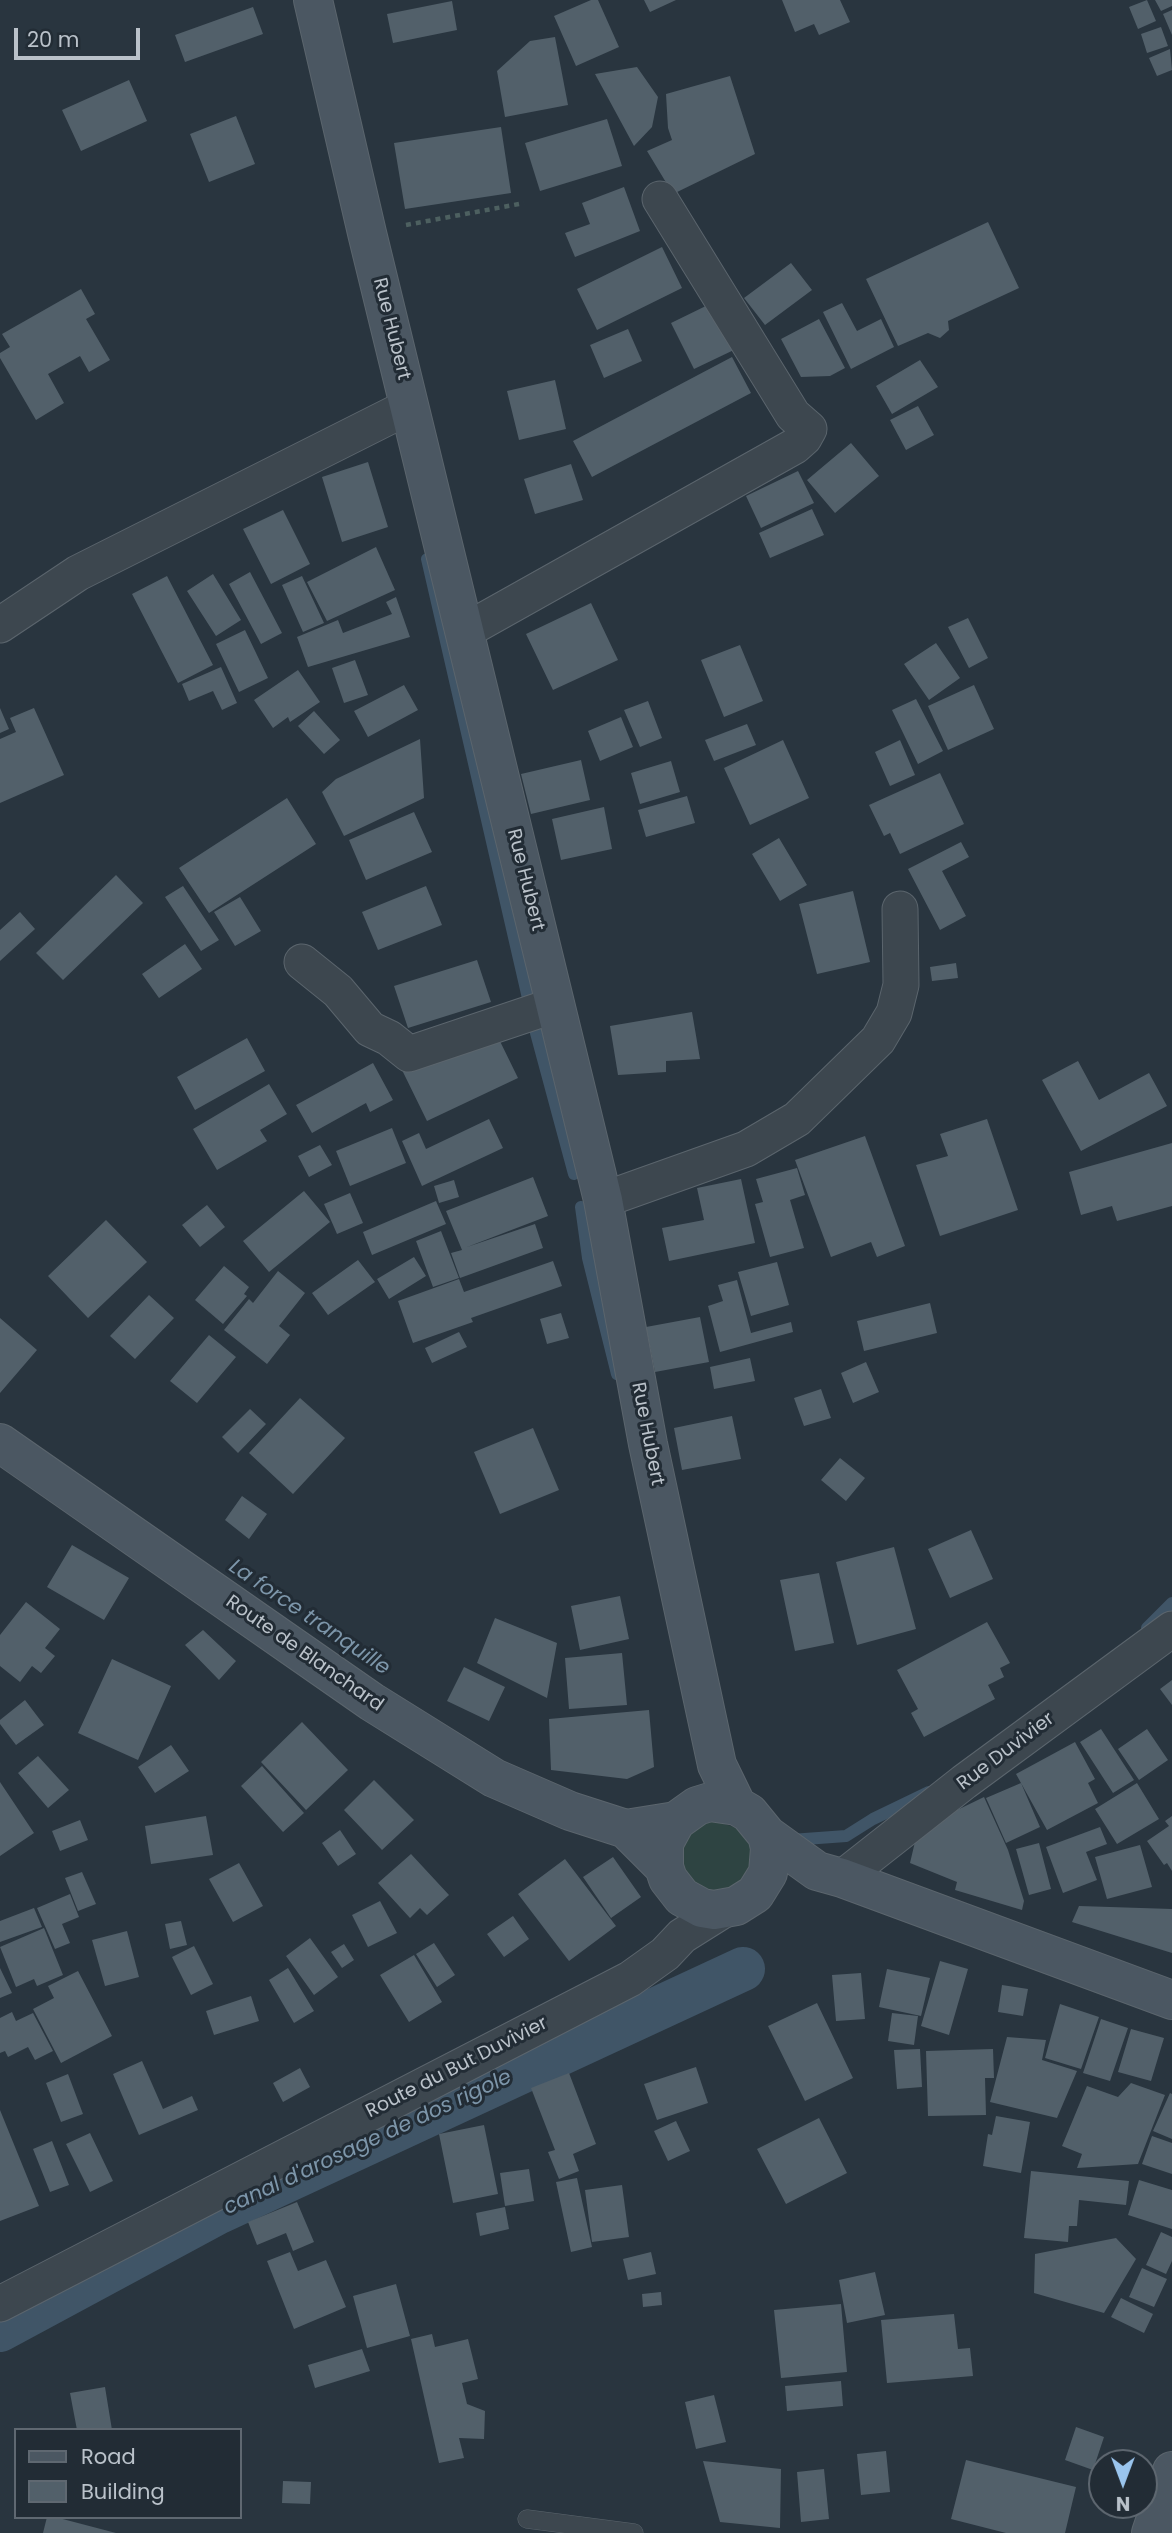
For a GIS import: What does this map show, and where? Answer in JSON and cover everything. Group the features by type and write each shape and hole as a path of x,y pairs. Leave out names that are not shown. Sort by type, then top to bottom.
{"street":[{"name":"Rue Hubert","path":"313,0 367,233 603,1199 648,1444 717,1765 737,1806"},
{"path":"465,631 795,446 809,429 793,415 660,199"},
{"path":"0,625 78,573 410,406"},
{"path":"603,1199 746,1149 797,1119 878,1040 894,1013 901,985 901,909"},
{"path":"302,962 338,991 370,1029 389,1038 409,1054 555,1005"},
{"name":"Route de Blanchard","path":"0,1443 372,1702 494,1778 570,1811 626,1829 680,1817"},
{"name":"Rue Duvivier","path":"830,1874 964,1782 1172,1629"},
{"path":"707,1720 764,1802 830,1874"},
{"path":"682,1936 664,1843 717,1765"},
{"path":"680,1817 697,1806 710,1802 737,1806 760,1823 767,1835 771,1860 768,1873 740,1902"},
{"name":"Route de Blanchard","path":"626,1829 669,1878"},
{"path":"767,1835 830,1874 1172,2000"},
{"path":"669,1878 692,1904 702,1908 740,1902 830,1874"},
{"name":"Route du But Duvivier","path":"0,2304 630,1979 665,1954 682,1936 740,1902"},
{"path":"1151,2533 1172,2471"}],"lane":[{"path":"527,2519 634,2533"}],"path":[{"path":"367,233 524,203"}],"green space":[{"path":"715,1821 740,1829 751,1843 754,1861 743,1885 709,1894 682,1873 681,1847 684,1839 706,1823"}],"building":[{"path":"591,0 598,0 619,47 576,66 554,16"},
{"path":"644,0 676,0 650,12"},
{"path":"782,0 840,0 850,22 819,35 814,24 795,32"},
{"path":"1147,0 1156,21 1138,29 1129,7"},
{"path":"1155,0 1172,0 1172,6 1161,11"},
{"path":"452,1 457,30 393,43 387,14"},
{"path":"253,7 263,34 185,62 175,35"},
{"path":"1172,10 1172,35 1163,14"},
{"path":"1161,27 1168,46 1147,53 1141,34"},
{"path":"555,37 568,105 505,117 497,71 530,41"},
{"path":"1170,49 1172,70 1157,76 1149,58"},
{"path":"637,67 658,97 652,127 634,146 595,74"},
{"path":"730,76 755,154 673,194 647,151 672,140 668,128 666,94"},
{"path":"129,80 147,121 81,151 62,110"},
{"path":"236,116 255,164 209,182 190,134"},
{"path":"607,119 622,166 540,191 525,143"},
{"path":"501,127 511,193 405,209 394,143"},
{"path":"624,187 640,231 575,257 565,233 590,224 582,203"},
{"path":"988,222 1019,288 948,321 949,330 940,338 928,333 898,346 866,279"},
{"path":"662,247 682,288 597,330 577,289"},
{"path":"791,263 812,290 765,325 744,298"},
{"path":"81,289 95,314 86,319 110,360 89,372 80,356 48,374 64,403 36,420 0,358 0,353 10,347 2,334"},
{"path":"714,302 738,348 694,369 671,323"},
{"path":"842,303 857,331 881,319 894,347 851,369 823,312"},
{"path":"819,319 845,368 830,376 801,377 781,339"},
{"path":"628,329 642,361 604,378 590,345"},
{"path":"732,357 751,393 592,477 573,441"},
{"path":"920,360 938,387 892,414 876,386"},
{"path":"555,380 566,429 519,440 507,391"},
{"path":"918,406 934,435 906,450 890,420"},
{"path":"851,443 879,476 835,513 807,480"},
{"path":"368,462 388,527 342,542 322,477"},
{"path":"571,464 583,500 535,514 524,479"},
{"path":"798,471 814,503 761,528 746,496"},
{"path":"812,509 824,535 770,558 759,533"},
{"path":"283,510 310,564 271,584 243,529"},
{"path":"376,547 395,590 327,621 307,582"},
{"path":"250,572 282,633 261,644 229,584"},
{"path":"213,574 241,620 216,636 187,591"},
{"path":"167,576 213,665 178,683 132,594"},
{"path":"302,576 324,623 303,632 282,585"},
{"path":"396,597 410,637 308,667 297,637 338,620 343,633 392,614 386,602"},
{"path":"591,603 618,660 553,690 526,634"},
{"path":"968,618 988,658 969,668 948,627"},
{"path":"245,630 268,678 239,692 216,644"},
{"path":"936,643 960,678 929,700 904,664"},
{"path":"740,645 763,701 724,717 701,660"},
{"path":"355,660 368,695 344,703 332,668"},
{"path":"221,667 237,703 222,710 213,691 189,701 182,684"},
{"path":"298,670 320,702 290,722 288,717 273,728 254,700"},
{"path":"404,685 418,710 368,737 354,711"},
{"path":"974,685 994,729 948,750 928,706"},
{"path":"916,699 943,751 918,764 892,710"},
{"path":"648,701 662,738 640,747 624,710"},
{"path":"0,708 9,729 0,733"},
{"path":"34,708 64,775 0,803 0,739 16,732 10,718"},
{"path":"314,711 340,740 324,754 298,726"},
{"path":"621,717 633,747 600,761 588,731"},
{"path":"747,724 756,745 714,761 705,740"},
{"path":"420,739 424,798 344,836 322,792 336,779"},
{"path":"783,740 809,798 750,825 724,768"},
{"path":"900,740 915,775 890,786 875,752"},
{"path":"581,760 590,800 531,814 521,774"},
{"path":"671,761 680,792 640,804 631,773"},
{"path":"940,773 964,824 900,854 890,833 884,836 869,805"},
{"path":"687,796 695,823 646,837 638,810"},
{"path":"287,798 316,844 209,913 179,868"},
{"path":"604,807 612,849 561,860 552,819"},
{"path":"414,812 432,852 366,880 349,840"},
{"path":"779,838 807,885 780,901 752,854"},
{"path":"961,842 969,857 942,871 966,916 940,930 908,869"},
{"path":"116,875 143,903 63,980 36,953"},
{"path":"183,886 219,940 201,951 165,897"},
{"path":"426,886 442,925 378,950 362,912"},
{"path":"853,891 870,962 817,974 799,904"},
{"path":"240,897 261,931 235,946 214,912"},
{"path":"20,912 35,929 0,961 0,930"},
{"path":"185,944 202,969 159,998 142,974"},
{"path":"477,960 491,1002 408,1028 394,986"},
{"path":"956,963 958,978 932,981 930,967"},
{"path":"692,1012 700,1059 666,1061 666,1072 618,1075 610,1026"},
{"path":"494,1029 518,1078 427,1121 403,1072"},
{"path":"247,1038 265,1071 195,1110 177,1077"},
{"path":"1078,1061 1099,1100 1149,1073 1167,1106 1081,1151 1042,1080"},
{"path":"373,1063 393,1100 370,1112 366,1103 312,1133 296,1105"},
{"path":"269,1084 287,1114 260,1130 267,1141 217,1170 193,1129"},
{"path":"489,1119 503,1148 422,1186 402,1141 419,1133 426,1149"},
{"path":"987,1119 1018,1210 940,1236 916,1165 948,1156 940,1134"},
{"path":"392,1128 406,1163 350,1186 336,1151"},
{"path":"865,1136 905,1246 877,1257 871,1242 831,1257 795,1160"},
{"path":"1172,1143 1172,1206 1117,1221 1112,1206 1081,1215 1069,1172"},
{"path":"320,1145 332,1165 309,1177 298,1156"},
{"path":"797,1168 805,1195 790,1200 804,1248 770,1257 755,1204 763,1202 756,1179"},
{"path":"533,1177 548,1216 467,1247 535,1224 543,1248 460,1278 451,1253 462,1250 446,1211"},
{"path":"741,1179 755,1243 669,1261 662,1228 704,1220 697,1188"},
{"path":"454,1180 459,1197 439,1203 434,1186"},
{"path":"304,1191 330,1222 269,1272 243,1241"},
{"path":"350,1193 363,1223 337,1234 324,1204"},
{"path":"436,1201 446,1224 372,1255 363,1232"},
{"path":"207,1205 225,1227 200,1247 182,1225"},
{"path":"106,1220 147,1262 88,1318 48,1276"},
{"path":"441,1231 459,1278 433,1287 416,1241"},
{"path":"414,1257 426,1276 389,1299 377,1279"},
{"path":"358,1260 375,1282 328,1315 312,1293"},
{"path":"553,1261 562,1286 471,1318 473,1322 413,1343 398,1301 459,1279 464,1292"},
{"path":"777,1262 789,1305 751,1316 738,1272"},
{"path":"224,1266 249,1287 244,1294 247,1296 223,1324 195,1300"},
{"path":"278,1271 305,1293 279,1326 290,1335 267,1364 224,1330 249,1299 253,1303"},
{"path":"737,1280 751,1333 791,1322 793,1332 720,1352 708,1306 723,1301 718,1285"},
{"path":"149,1295 174,1318 135,1359 110,1336"},
{"path":"930,1303 937,1333 864,1351 857,1321"},
{"path":"561,1313 569,1338 547,1344 540,1319"},
{"path":"700,1317 709,1362 655,1372 646,1327"},
{"path":"0,1318 37,1350 0,1393"},
{"path":"459,1332 467,1347 432,1363 425,1348"},
{"path":"209,1335 236,1357 197,1403 170,1381"},
{"path":"750,1358 755,1381 714,1389 710,1367"},
{"path":"866,1362 879,1392 853,1403 841,1373"},
{"path":"821,1389 831,1418 804,1426 794,1398"},
{"path":"300,1398 345,1438 293,1494 249,1453"},
{"path":"250,1409 266,1424 238,1453 222,1437"},
{"path":"732,1416 741,1459 682,1470 674,1428"},
{"path":"533,1428 559,1490 500,1514 474,1452"},
{"path":"840,1458 865,1478 846,1501 821,1480"},
{"path":"242,1496 267,1514 249,1539 225,1520"},
{"path":"971,1530 993,1579 950,1598 928,1549"},
{"path":"72,1545 129,1578 104,1620 47,1587"},
{"path":"894,1547 916,1629 857,1645 836,1562"},
{"path":"819,1573 834,1643 795,1651 780,1580"},
{"path":"620,1596 629,1639 580,1650 571,1606"},
{"path":"26,1602 60,1629 45,1648 55,1656 41,1673 32,1666 20,1682 0,1666 0,1635"},
{"path":"495,1618 557,1643 547,1698 477,1663"},
{"path":"987,1622 1010,1663 1000,1668 1004,1677 988,1685 995,1699 924,1737 911,1713 918,1709 897,1670"},
{"path":"203,1630 236,1661 219,1680 185,1645"},
{"path":"622,1653 627,1705 569,1709 565,1658"},
{"path":"112,1659 171,1686 138,1760 78,1733"},
{"path":"464,1667 505,1687 489,1721 447,1701"},
{"path":"1172,1680 1172,1705 1160,1689"},
{"path":"25,1700 44,1725 16,1745 0,1724 0,1720"},
{"path":"649,1710 654,1767 627,1779 551,1770 549,1719"},
{"path":"302,1722 348,1770 306,1810 261,1762"},
{"path":"1101,1729 1134,1780 1113,1793 1080,1742"},
{"path":"1147,1729 1168,1760 1139,1780 1118,1749"},
{"path":"1075,1742 1095,1779 1088,1783 1098,1803 1047,1830 1016,1774"},
{"path":"171,1745 189,1771 155,1793 138,1767"},
{"path":"38,1756 69,1790 48,1808 18,1773"},
{"path":"262,1766 304,1813 283,1832 241,1786"},
{"path":"374,1780 414,1820 382,1850 344,1810"},
{"path":"0,1782 34,1833 0,1856"},
{"path":"1021,1783 1040,1827 1006,1843 986,1798"},
{"path":"1137,1783 1159,1819 1117,1844 1095,1809"},
{"path":"984,1797 1008,1850 1024,1901 1022,1910 955,1890 957,1882 910,1863 918,1829"},
{"path":"206,1816 213,1855 151,1864 145,1826"},
{"path":"1172,1816 1172,1871 1167,1863 1164,1865 1147,1841 1169,1826 1165,1821"},
{"path":"80,1820 88,1840 60,1851 52,1831"},
{"path":"1100,1827 1107,1844 1086,1852 1097,1880 1063,1893 1046,1847"},
{"path":"340,1830 356,1854 338,1866 322,1843"},
{"path":"1039,1843 1051,1889 1029,1895 1016,1849"},
{"path":"1140,1845 1152,1887 1107,1899 1095,1857"},
{"path":"411,1854 449,1895 427,1915 420,1908 410,1918 378,1883"},
{"path":"613,1857 641,1897 611,1918 583,1877"},
{"path":"565,1859 616,1926 569,1961 518,1894"},
{"path":"239,1863 263,1906 233,1922 209,1879"},
{"path":"82,1872 96,1904 78,1911 65,1878"},
{"path":"70,1894 79,1917 62,1924 70,1943 55,1949 37,1908"},
{"path":"380,1901 397,1933 368,1947 352,1915"},
{"path":"1079,1906 1172,1909 1172,1953 1072,1922"},
{"path":"34,1908 42,1927 0,1942 0,1921"},
{"path":"513,1916 529,1939 504,1957 487,1934"},
{"path":"181,1921 187,1945 170,1949 165,1924"},
{"path":"44,1928 63,1975 37,1986 34,1979 16,1987 0,1947"},
{"path":"127,1931 139,1977 105,1986 92,1940"},
{"path":"310,1938 338,1977 314,1995 286,1956"},
{"path":"434,1943 455,1975 437,1987 416,1954"},
{"path":"344,1944 354,1960 342,1968 331,1952"},
{"path":"194,1946 213,1984 191,1995 172,1957"},
{"path":"414,1955 442,2002 409,2022 380,1975"},
{"path":"940,1961 968,1969 949,2035 921,2026"},
{"path":"0,1968 12,1993 0,1998"},
{"path":"288,1968 314,2011 294,2023 269,1980"},
{"path":"887,1969 930,1978 921,2016 879,2007"},
{"path":"78,1971 112,2036 61,2063 33,2009 54,1998 48,1986"},
{"path":"861,1973 865,2019 836,2021 832,1975"},
{"path":"1002,1985 1028,1989 1023,2016 998,2012"},
{"path":"251,1996 259,2021 214,2035 206,2011"},
{"path":"817,2003 853,2078 805,2101 768,2026"},
{"path":"1060,2004 1099,2017 1081,2069 1045,2058"},
{"path":"12,2012 16,2021 33,2013 53,2051 35,2060 28,2047 8,2057 5,2051 0,2053 0,2018"},
{"path":"892,2013 918,2016 914,2045 888,2041"},
{"path":"1101,2019 1128,2028 1110,2081 1083,2073"},
{"path":"1131,2029 1164,2038 1151,2081 1118,2072"},
{"path":"1007,2037 1046,2040 1042,2060 1077,2071 1057,2118 990,2102"},
{"path":"920,2049 922,2087 897,2089 894,2050"},
{"path":"993,2049 994,2078 985,2078 986,2115 928,2116 926,2051"},
{"path":"142,2061 163,2109 192,2096 198,2110 139,2135 113,2074"},
{"path":"696,2067 708,2103 657,2120 644,2084"},
{"path":"300,2068 310,2087 283,2102 273,2083"},
{"path":"569,2073 596,2144 573,2154 579,2171 559,2179 548,2152 555,2150 531,2088"},
{"path":"68,2074 83,2114 61,2122 46,2083"},
{"path":"1131,2083 1165,2095 1138,2164 1077,2168 1082,2154 1062,2146 1087,2086 1118,2097"},
{"path":"1170,2093 1172,2094 1172,2139 1153,2131"},
{"path":"0,2110 39,2206 0,2221"},
{"path":"996,2116 1030,2122 1021,2173 983,2166 988,2134 992,2135"},
{"path":"819,2118 847,2173 786,2204 757,2149"},
{"path":"676,2121 690,2151 668,2161 654,2131"},
{"path":"484,2125 498,2194 453,2203 439,2134"},
{"path":"90,2133 113,2181 90,2192 66,2144"},
{"path":"1152,2136 1172,2143 1172,2174 1142,2164"},
{"path":"52,2141 69,2185 50,2192 33,2149"},
{"path":"529,2169 534,2201 505,2206 500,2173"},
{"path":"1031,2171 1129,2181 1126,2205 1079,2200 1077,2226 1069,2226 1068,2242 1024,2238"},
{"path":"577,2178 592,2247 571,2252 556,2182"},
{"path":"1139,2180 1172,2190 1172,2229 1128,2215"},
{"path":"622,2185 629,2237 592,2242 585,2190"},
{"path":"297,2202 314,2242 293,2251 286,2233 257,2245 248,2222"},
{"path":"505,2207 509,2229 480,2236 476,2213"},
{"path":"1161,2232 1172,2237 1172,2261 1166,2274 1146,2265"},
{"path":"1116,2238 1136,2259 1104,2313 1034,2293 1035,2254"},
{"path":"290,2252 298,2271 326,2260 346,2307 294,2329 267,2261"},
{"path":"651,2252 656,2274 628,2280 623,2259"},
{"path":"1142,2268 1167,2279 1154,2307 1129,2297"},
{"path":"875,2272 885,2315 847,2323 839,2280"},
{"path":"396,2284 410,2336 367,2348 353,2296"},
{"path":"661,2292 662,2305 643,2307 642,2294"},
{"path":"1121,2298 1153,2314 1144,2333 1111,2317"},
{"path":"841,2304 847,2372 781,2378 774,2310"},
{"path":"954,2314 958,2349 970,2348 973,2376 887,2383 881,2320"},
{"path":"432,2334 435,2347 468,2339 478,2379 462,2383 467,2404 485,2411 484,2439 459,2438 464,2458 439,2463 411,2339"},
{"path":"362,2349 370,2371 315,2388 308,2365"},
{"path":"841,2381 843,2406 787,2411 785,2386"},
{"path":"105,2387 112,2428 77,2428 70,2393"},
{"path":"714,2395 726,2442 696,2449 685,2402"},
{"path":"1076,2427 1104,2437 1100,2449 1088,2449 1088,2468 1065,2460"},
{"path":"886,2451 890,2492 861,2495 857,2454"},
{"path":"966,2460 1076,2487 1065,2533 1006,2533 951,2519"},
{"path":"703,2461 781,2469 780,2528 720,2522"},
{"path":"824,2469 829,2519 801,2522 797,2472"},
{"path":"283,2481 311,2482 310,2504 282,2503"},
{"path":"46,2519 63,2519 116,2533 43,2533"}],"waterway":[{"path":"427,559 536,1033 574,1174"},
{"path":"581,1207 588,1258 617,1374"},
{"path":"1147,1628 1172,1603"},
{"path":"791,1840 846,1836 873,1819 929,1792"},
{"name":"canal d'arosage de dos rigole","path":"0,2330 219,2212 743,1969"}],"water label":[{"name":"La force tranquille","path":"309,1618"}]}
